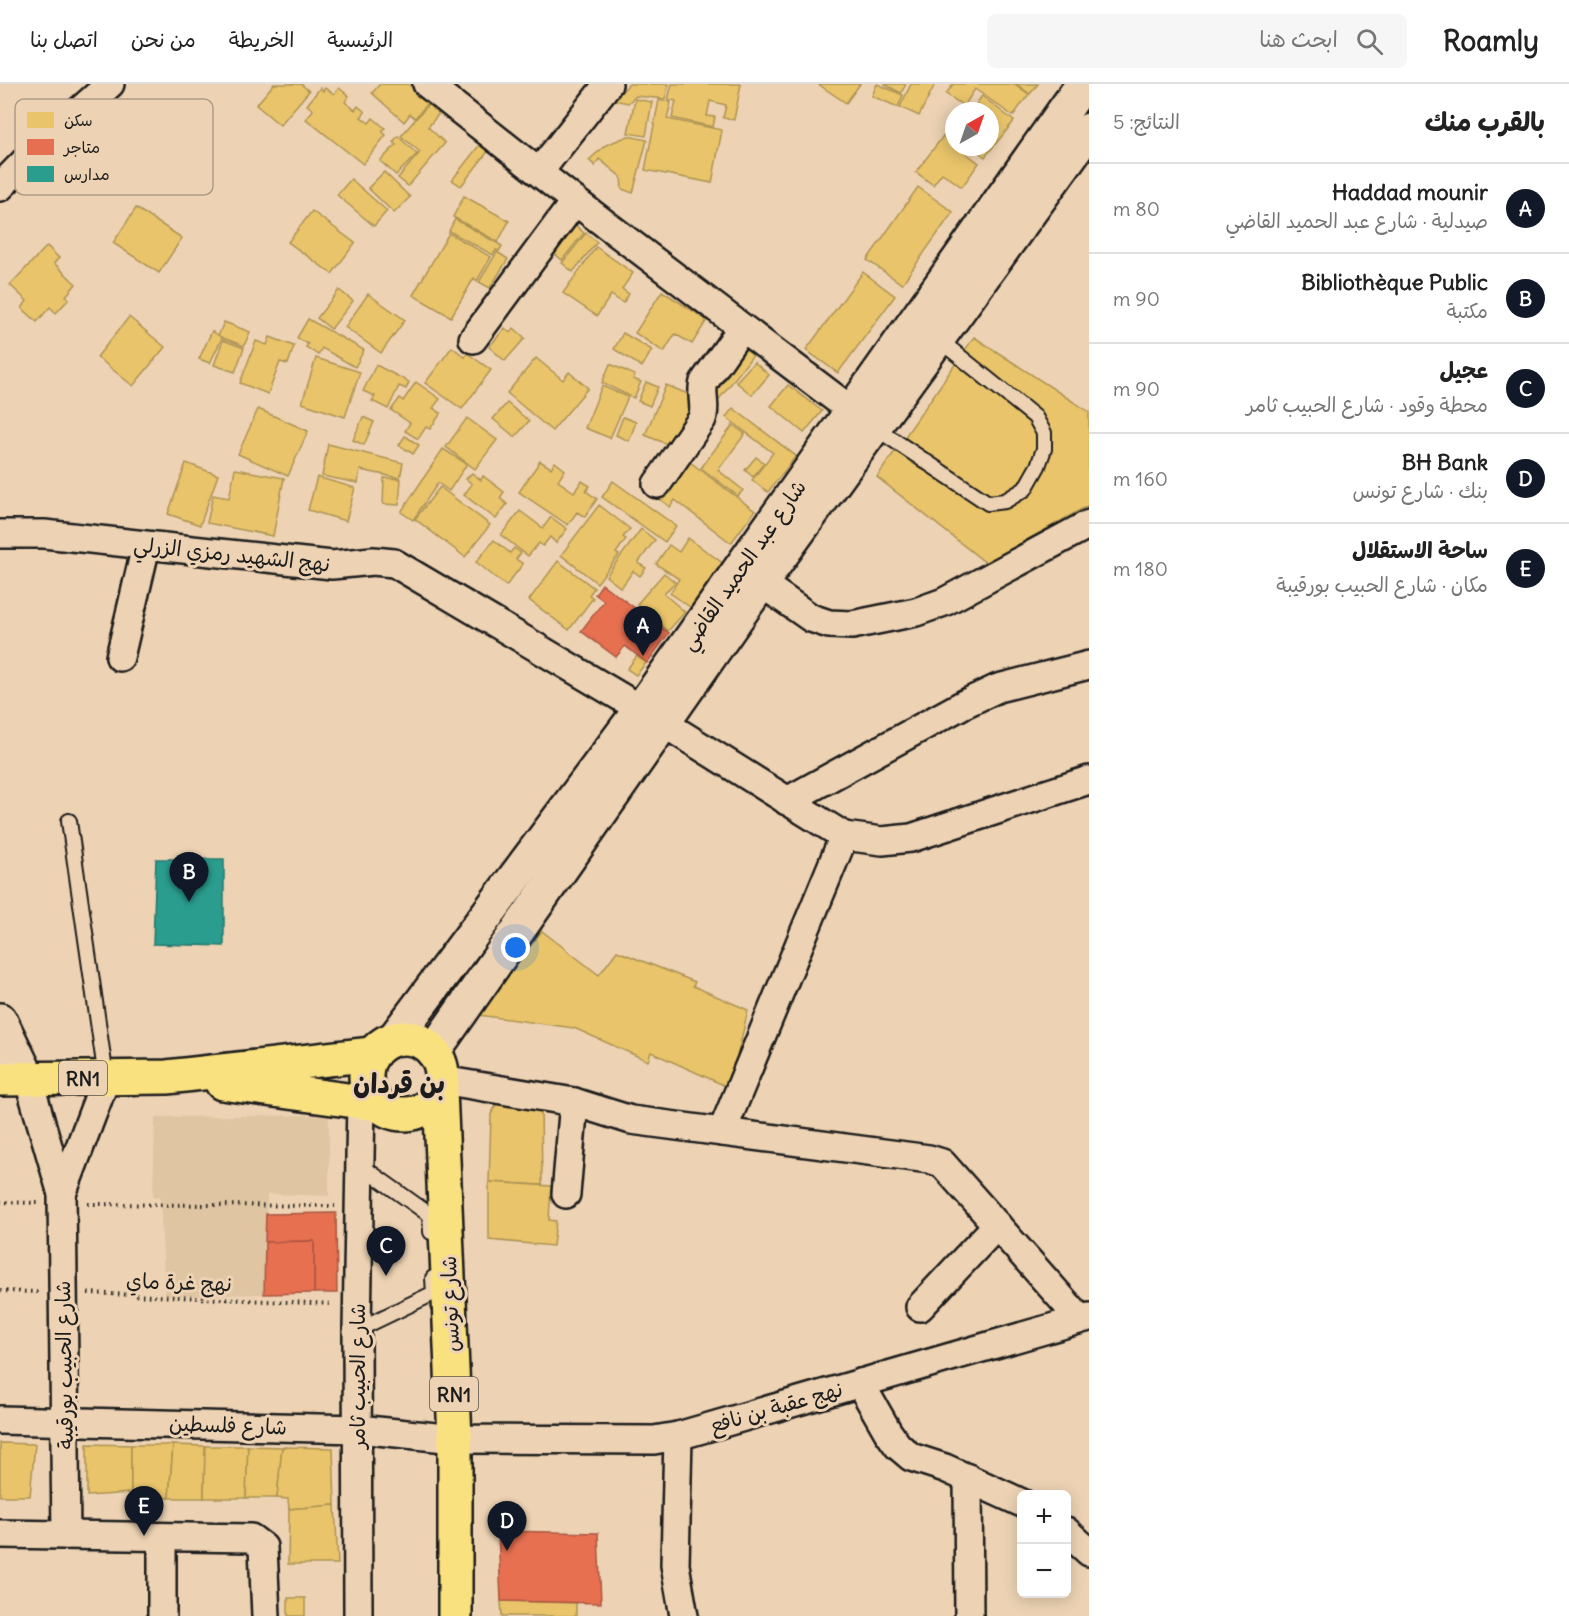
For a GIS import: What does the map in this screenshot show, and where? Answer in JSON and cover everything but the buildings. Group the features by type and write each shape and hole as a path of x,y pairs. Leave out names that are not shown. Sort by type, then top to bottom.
{"main road":[{"name":"شارع عبد الحميد القاضي","path":"383,1046 762,583 862,420 1083,84"},
{"name":"شارع عبد الحميد القاضي","path":"438,1074 651,716 862,420 938,339 1089,130"},
{"path":"0,1020 14,1079"},
{"name":"RN1","path":"14,1079 167,1077 415,1040 438,1074 445,1171"},
{"path":"369,1102 365,1080 366,1066 383,1046"},
{"path":"413,1114 434,1101 438,1074"},
{"name":"RN1","path":"167,1077 369,1102 388,1111 413,1114 445,1171"},
{"name":"شارع تونس","path":"445,1171 456,1439 455,1616"}],"street":[{"path":"93,99 110,84"},
{"path":"426,84 862,420"},
{"path":"539,172 609,84"},
{"path":"0,187 15,172"},
{"path":"473,339 575,201"},
{"path":"657,484 702,419 705,410 702,390 704,382 741,329"},
{"path":"762,583 812,618 829,624 852,625 916,612 944,602 1089,524"},
{"name":"نهج الشهيد رمزي الزرلي","path":"0,534 44,534 332,565 373,561 394,563 651,716 844,836"},
{"path":"120,657 146,546"},
{"path":"787,801 964,704 998,688 1089,665"},
{"path":"722,1132 844,836 882,841 911,838 1089,780"},
{"path":"438,1074 574,1102 631,1120 929,1159 942,1163 1084,1317"},
{"path":"62,1199 106,1078"},
{"path":"14,1079 62,1199"},
{"name":"شارع الحبيب ثامر","path":"358,1616 359,1206 360,1165 369,1102"},
{"path":"566,1194 574,1102"},
{"name":"شارع الحبيب بورقيبة","path":"62,1199 66,1535"},
{"path":"920,1307 997,1225"},
{"name":"نهج عقبة بن نافع","path":"456,1439 654,1440 678,1436 1084,1317"},
{"path":"860,1383 898,1446 911,1457 968,1478 1017,1501"},
{"name":"شارع فلسطين","path":"0,1420 357,1429 456,1439"},
{"path":"678,1436 675,1565 684,1616"},
{"path":"968,1478 969,1616"},
{"path":"0,1534 251,1538 258,1541 264,1554 266,1616"},
{"path":"1071,1536 1089,1552"},
{"path":"162,1537 162,1616"}],"lane":[{"path":"862,420 988,503 1005,501 1025,489 1044,449 1044,433 1035,417 938,339"},
{"path":"69,821 106,1078"},
{"path":"357,1317 434,1293 430,1215 360,1165"}],"path":[{"path":"0,1202 62,1199 359,1206"},
{"name":"نهج غرة ماي","path":"0,1291 63,1292 357,1317"}],"shaded area":[{"path":"329,1115 329,1196 267,1194 264,1294 165,1296 160,1196 153,1197 155,1117"}],"place":[{"name":"Haddad mounir","path":"643,656"},
{"name":"Bibliothèque Public","path":"189,902"},
{"name":"عجيل","path":"386,1276"},
{"name":"ساحة الاستقلال","path":"144,1536"},
{"name":"BH Bank","path":"507,1551"}],"district":[{"name":"بن قردان","path":"399,1083"}]}
